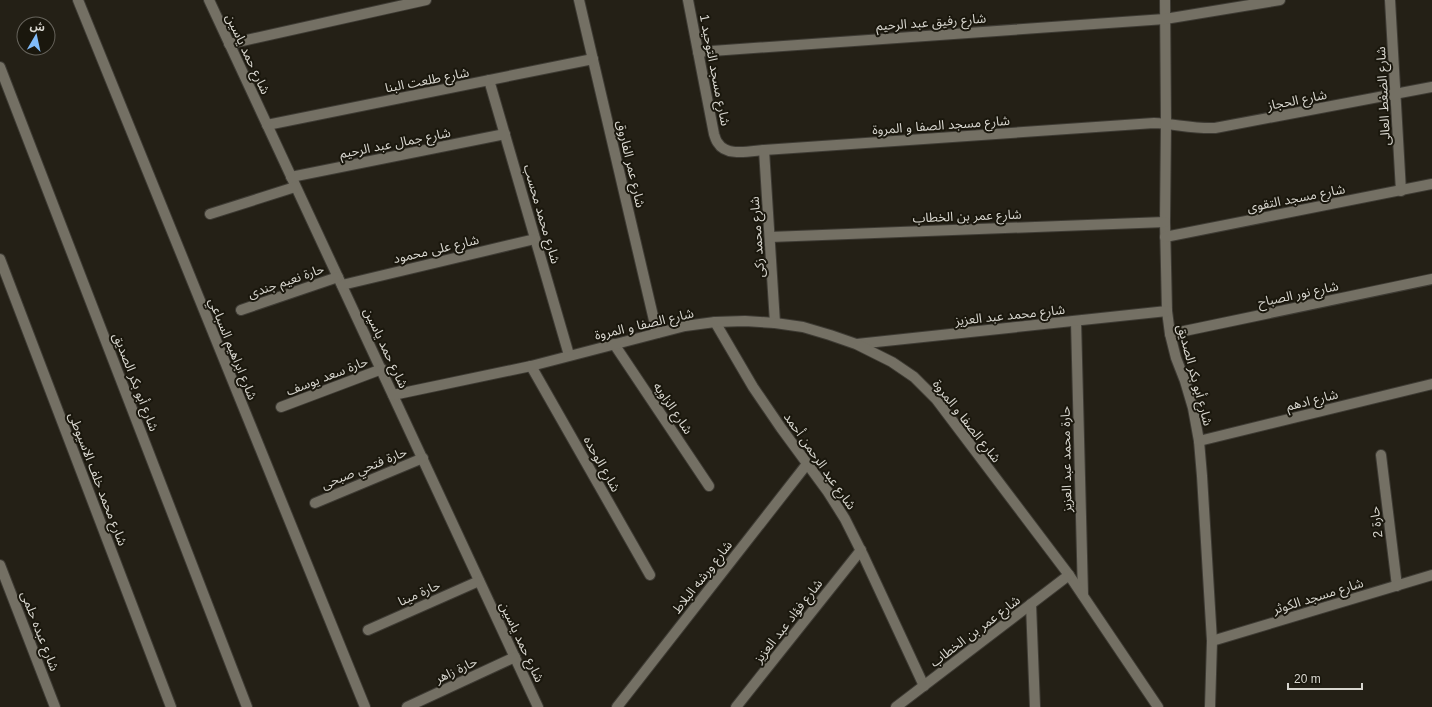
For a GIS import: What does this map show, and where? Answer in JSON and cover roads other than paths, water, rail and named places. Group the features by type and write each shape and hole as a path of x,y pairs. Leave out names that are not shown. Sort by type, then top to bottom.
{"street":[{"name":"شارع ابراهيم السباعي","path":"78,0 365,707"},
{"name":"شارع حمد ياسين","path":"209,0 538,707"},
{"path":"229,44 426,0"},
{"name":"شارع عمر الفاروق","path":"579,0 657,333"},
{"name":"شارع مسجد التوحيد 1","path":"688,0 714,134 718,145"},
{"name":"شارع أبو بكر الصديق","path":"1165,0 1165,237 1167,311 1170,334 1176,358 1193,408 1199,441 1212,641 1210,707"},
{"name":"شارع رفيق عبد الرحيم","path":"698,52 1165,19 1280,0"},
{"name":"شارع الضغط العالى","path":"1390,0 1401,190"},
{"name":"شارع طلعت البنا","path":"267,126 593,59"},
{"name":"شارع أبو بكر الصديق","path":"0,67 247,707"},
{"name":"شارع محمد محسب","path":"489,80 569,355"},
{"name":"شارع الحجاز","path":"1166,123 1203,129 1222,127 1432,87"},
{"name":"شارع مسجد الصفا و المروة","path":"718,145 727,150 764,150 1166,123"},
{"name":"شارع جمال عبد الرحيم","path":"210,214 293,182 505,134"},
{"name":"شارع محمد زكى","path":"764,150 775,323"},
{"name":"شارع مسجد التقوى","path":"1165,237 1432,184"},
{"name":"شارع عمر بن الخطاب","path":"770,237 1165,222"},
{"name":"شارع على محمود","path":"340,281 535,239"},
{"name":"شارع محمد خلف الاسيوطى","path":"0,259 171,707"},
{"name":"شارع نور الصباح","path":"1170,334 1432,279"},
{"name":"حارة نعيم جندى","path":"241,310 340,281"},
{"name":"شارع محمد عبد العزيز","path":"856,344 1167,311"},
{"name":"شارع الصفا و المروة","path":"393,395 531,366 685,326 715,322 745,321 803,327 856,344 892,362 914,377 936,399 1069,575 1158,707"},
{"name":"حارة محمد عبد العزيز","path":"1076,321 1083,595"},
{"name":"شارع عبد الرحمن أحمد","path":"715,322 753,387 845,518 924,686"},
{"name":"شارع الزاويه","path":"614,344 709,486"},
{"name":"شارع الوحده","path":"531,366 650,576"},
{"name":"حارة سعد يوسف","path":"281,407 382,369"},
{"name":"شارع ادهم","path":"1199,441 1432,384"},
{"name":"حارة 2","path":"1381,455 1397,586"},
{"name":"حارة فتحي صبحى","path":"315,502 423,458"},
{"name":"شارع ورشه البلاط","path":"617,707 807,464"},
{"name":"شارع فؤاد عبد العزيز","path":"736,707 861,550"},
{"name":"شارع عبده حلمى","path":"0,565 55,707"},
{"name":"شارع عمر بن الخطاب","path":"896,707 1069,575"},
{"name":"شارع مسجد الكوثر","path":"1212,641 1432,575"},
{"name":"حارة مينا","path":"368,630 479,581"},
{"path":"1031,604 1035,707"},
{"name":"حارة زاهر","path":"407,707 515,657"}]}
